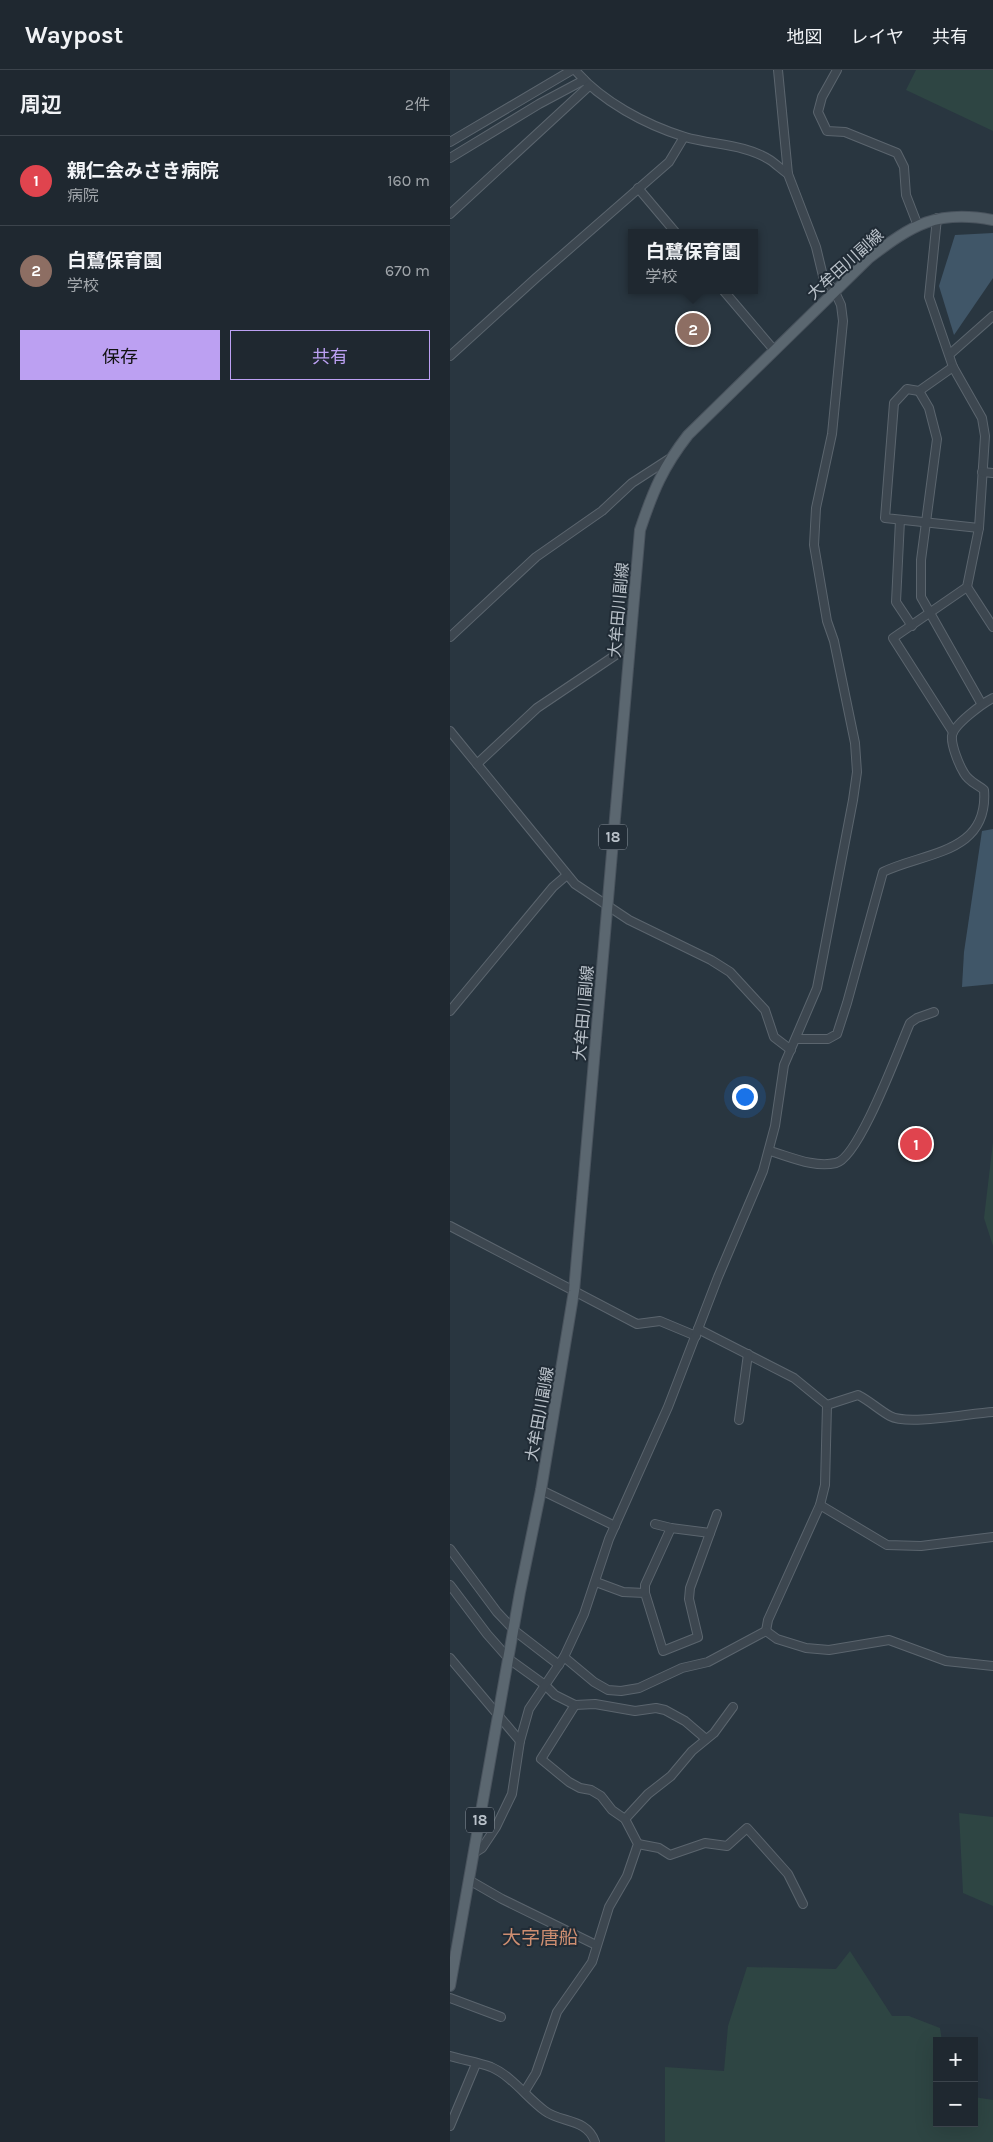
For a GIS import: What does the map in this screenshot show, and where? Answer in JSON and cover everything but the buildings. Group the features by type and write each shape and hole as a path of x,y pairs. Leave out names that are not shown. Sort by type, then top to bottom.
{"main road":[{"name":"大牟田川副線","path":"450,1986 452,1964 541,1490 574,1291 640,530 652,492 669,459 713,408 869,258 894,239 937,218 952,216 993,220"}],"street":[{"path":"450,142 574,70 586,83 632,113 684,137 742,148 770,159 788,174"},
{"path":"474,1853 482,1848 496,1827 512,1794 520,1741 529,1709 564,1658 600,1572 615,1526 668,1407 754,1196 770,1151 784,1065 817,988 853,800 857,765 834,640 827,621 814,545 816,508 832,434 843,321 841,305 835,292 823,276 816,247 788,174 778,70"},
{"path":"838,70 822,97 818,112 827,131 845,132 897,152 904,167 906,195 918,226"},
{"path":"450,158 538,104 586,83"},
{"path":"450,214 586,83"},
{"path":"450,356 669,162 684,137"},
{"path":"638,188 673,229"},
{"path":"937,218 929,297 953,367 982,418 985,436 979,528 968,588 993,627"},
{"path":"726,294 774,350"},
{"path":"950,354 993,316"},
{"path":"953,367 919,391 907,389 894,403 885,518 979,528"},
{"path":"919,391 929,408 937,439 922,560 921,598 981,703"},
{"path":"450,637 536,557 602,511 632,483 669,459"},
{"path":"982,472 993,473"},
{"path":"900,520 896,602 912,626"},
{"path":"953,732 893,638 968,588"},
{"path":"477,764 537,708 629,646"},
{"path":"796,1039 828,1039 836,1034 847,1003 883,872 951,849 971,834 979,822 985,802 984,790 973,783 964,773 951,738 953,732 981,703 993,698"},
{"path":"450,731 575,884 607,907 730,972 764,1010 774,1037 791,1050"},
{"path":"450,1011 537,906 567,875"},
{"path":"770,1151 821,1166 839,1163 854,1148 862,1133 910,1023 917,1018 934,1012"},
{"path":"450,1226 638,1324 660,1321 697,1332 748,1354 794,1378 827,1406"},
{"path":"739,1420 748,1354"},
{"path":"827,1406 858,1395 871,1401 891,1416 909,1420 993,1412"},
{"path":"564,1658 594,1682 608,1690 621,1691 639,1688 682,1668 708,1662 766,1630 780,1591 820,1505 825,1485 827,1406"},
{"path":"541,1490 615,1526"},
{"path":"820,1505 887,1545 921,1546 993,1537"},
{"path":"671,1528 645,1585 645,1592 663,1651 698,1637 689,1599 690,1588 717,1514"},
{"path":"655,1524 710,1533"},
{"path":"450,1549 514,1633 559,1665"},
{"path":"596,1582 623,1592 645,1592"},
{"path":"450,1585 487,1634 510,1657 555,1695 575,1705 595,1704 634,1711 656,1708 665,1710 685,1721 706,1739"},
{"path":"766,1630 777,1639 806,1648 829,1650 889,1640 946,1661 993,1666"},
{"path":"450,1658 499,1719 520,1741"},
{"path":"525,2091 536,2074 557,2012 592,1962 609,1907 627,1876 638,1844 625,1818 612,1810 601,1796 569,1782 542,1759 575,1705"},
{"path":"625,1818 714,1733 733,1707"},
{"path":"638,1844 659,1848 670,1854 705,1842 727,1846 747,1828 788,1874 804,1904"},
{"path":"469,1880 502,1899 596,1945"},
{"path":"450,1998 501,2017"},
{"path":"450,2056 492,2068 525,2091 546,2112 577,2122 587,2129 595,2142"},
{"path":"450,2126 476,2064"}],"green space":[{"path":"916,70 993,70 993,131 906,90"},
{"path":"993,1142 993,1246 984,1218"},
{"path":"959,1813 993,1817 993,1906 963,1893"},
{"path":"850,1951 892,2016 909,2016 940,2028 941,2037 933,2037 933,2127 978,2127 978,2098 993,2100 993,2142 665,2142 665,2067 724,2071 728,2026 747,1967 836,1969"}],"water":[{"path":"993,233 993,278 954,335 939,286 955,235"},
{"path":"993,829 993,984 962,987 964,952 982,831"}],"place":[{"name":"白鷺保育園","path":"693,329"},
{"name":"親仁会みさき病院","path":"916,1144"}],"district":[{"name":"大字唐船","path":"540,1937"}]}
